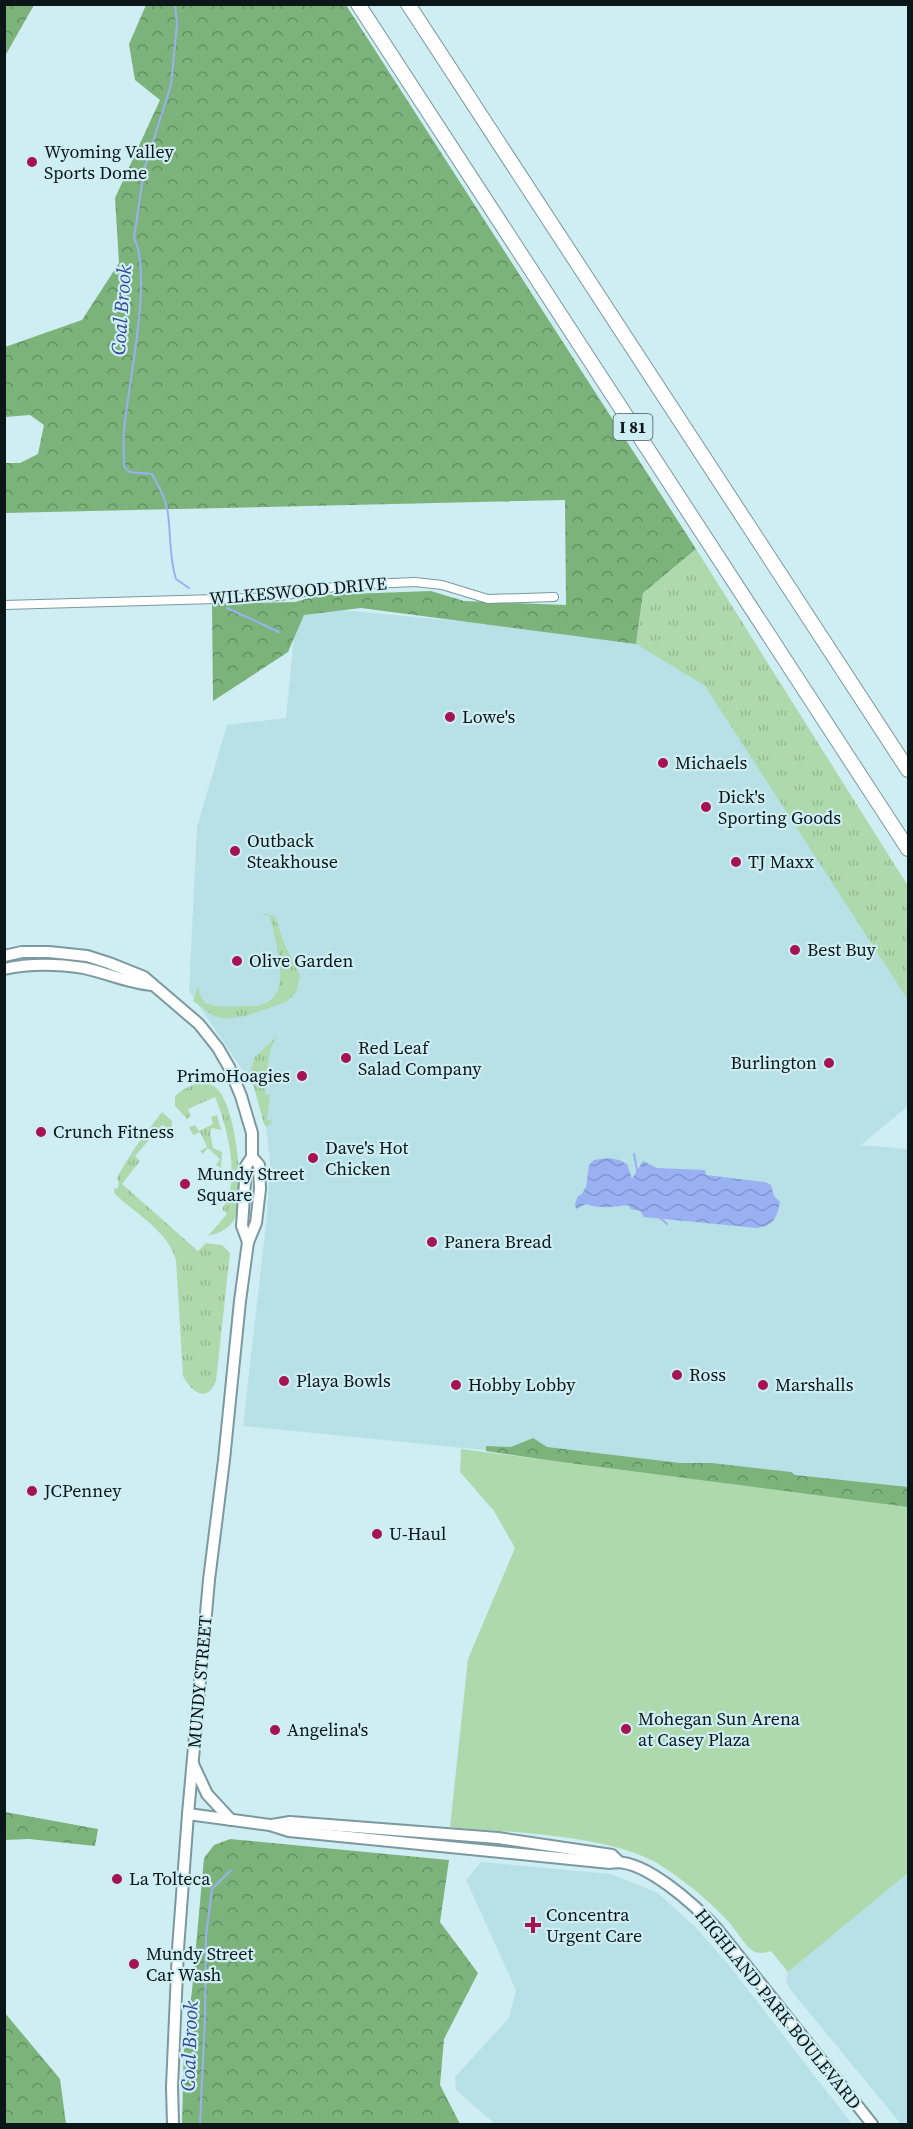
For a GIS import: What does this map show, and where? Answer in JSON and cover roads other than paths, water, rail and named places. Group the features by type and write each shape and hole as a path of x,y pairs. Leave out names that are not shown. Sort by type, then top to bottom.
{"highway":[{"name":"I 81","path":"358,4 909,849"},
{"name":"I 81","path":"408,4 909,770"},
{"path":"784,580 909,756"}],"main road":[{"name":"MUNDY STREET","path":"4,956 22,952 87,956 144,977 199,1024 218,1048 241,1096 252,1133 252,1157 259,1165 260,1190 256,1223 248,1242 209,1580 192,1763 177,1960 172,2077 173,2124"},
{"name":"MUNDY STREET","path":"4,969 49,965 84,969 152,985"},
{"path":"192,1763 207,1794 231,1820"},
{"name":"HIGHLAND PARK BOULEVARD","path":"188,1814 270,1825 290,1822 498,1838 612,1855 618,1861 642,1869 675,1889 705,1915 758,1978 872,2124"}],"street":[{"name":"WILKESWOOD DRIVE","path":"4,605 251,598 280,596 346,585 415,582 442,585 488,599 554,597"}],"water":[{"path":"608,1158 627,1164 632,1179 643,1161 657,1168 705,1170 706,1175 765,1182 771,1185 774,1196 780,1202 778,1212 771,1223 757,1228 644,1217 640,1211 631,1209 628,1205 601,1207 586,1204 576,1209 578,1196 586,1187 589,1165 594,1160"}],"waterway":[{"name":"Coal Brook","path":"175,4 177,24 171,85 144,170 134,238 139,255 140,303 124,430 124,467 130,472 152,474 155,479 167,509 171,555 176,579 189,588"},
{"name":"Coal Brook","path":"227,608 279,632"},
{"name":"Coal Brook","path":"634,1154 638,1175"},
{"name":"Coal Brook","path":"660,1218 667,1224"},
{"name":"Coal Brook","path":"200,2124 206,1936 212,1889 231,1870"}],"place":[{"name":"Wyoming Valley Sports Dome","path":"32,162"},
{"name":"Lowe's","path":"450,717"},
{"name":"Michaels","path":"663,763"},
{"name":"Dick's Sporting Goods","path":"706,807"},
{"name":"Outback Steakhouse","path":"235,851"},
{"name":"TJ Maxx","path":"736,862"},
{"name":"Best Buy","path":"795,950"},
{"name":"Olive Garden","path":"237,961"},
{"name":"Red Leaf Salad Company","path":"346,1058"},
{"name":"Burlington","path":"829,1063"},
{"name":"PrimoHoagies","path":"302,1076"},
{"name":"Crunch Fitness","path":"41,1132"},
{"name":"Dave's Hot Chicken","path":"313,1158"},
{"name":"Mundy Street Square","path":"185,1184"},
{"name":"Panera Bread","path":"432,1242"},
{"name":"Ross","path":"677,1375"},
{"name":"Playa Bowls","path":"284,1381"},
{"name":"Hobby Lobby","path":"456,1385"},
{"name":"Marshalls","path":"763,1385"},
{"name":"JCPenney","path":"32,1491"},
{"name":"U-Haul","path":"377,1534"},
{"name":"Mohegan Sun Arena at Casey Plaza","path":"626,1729"},
{"name":"Angelina's","path":"275,1730"},
{"name":"La Tolteca","path":"117,1879"},
{"name":"Concentra Urgent Care","path":"533,1925"},
{"name":"Mundy Street Car Wash","path":"134,1964"}]}
